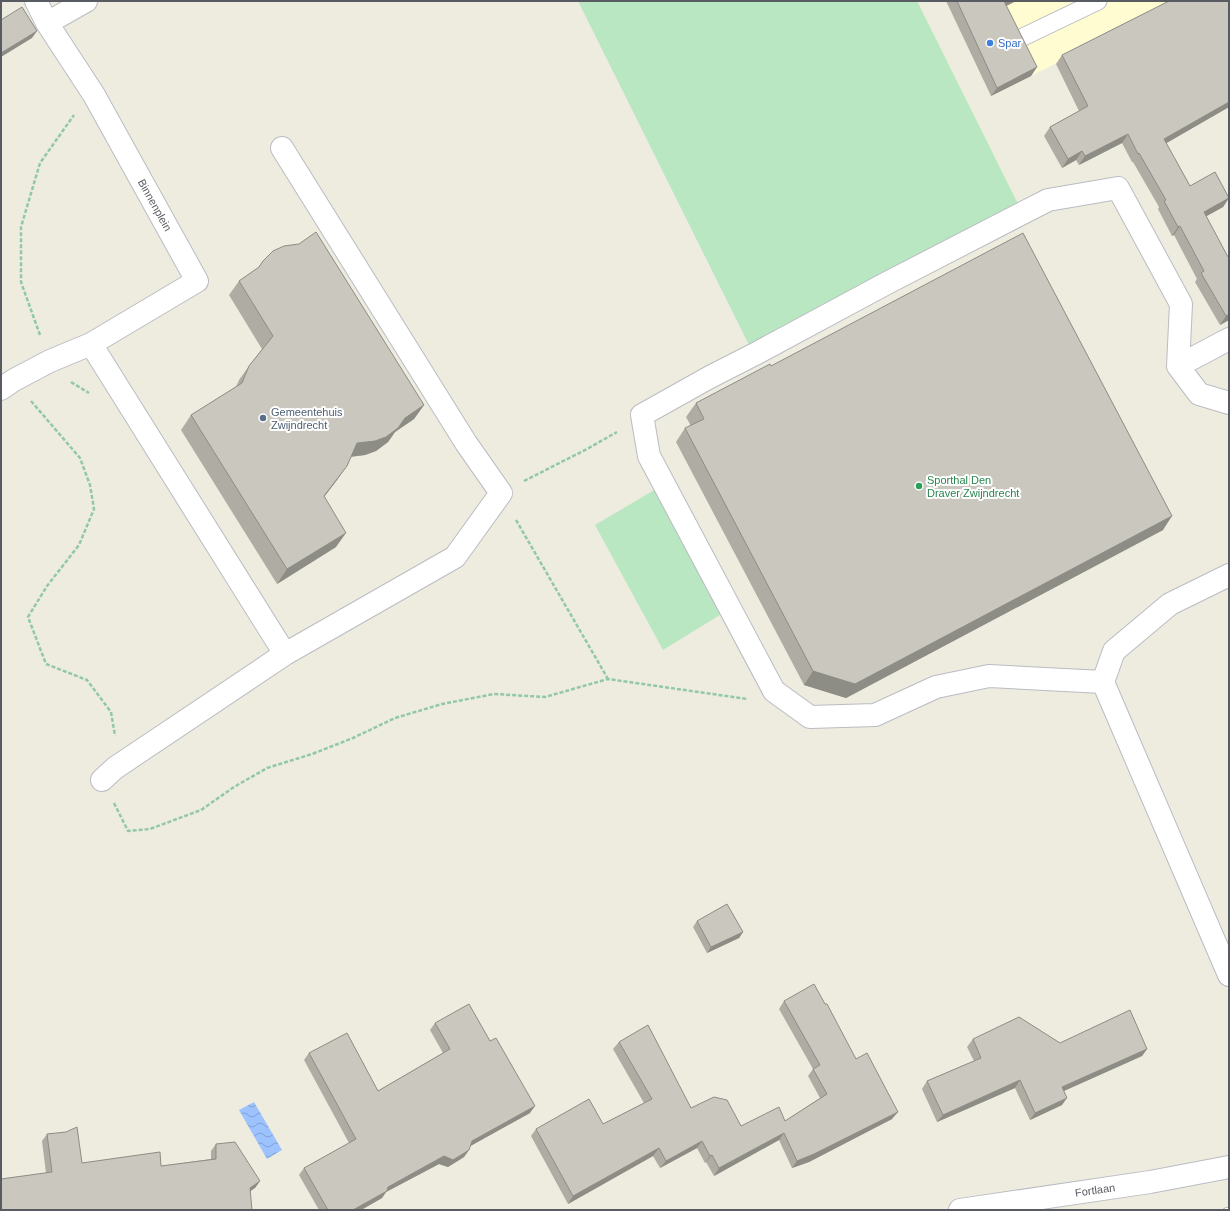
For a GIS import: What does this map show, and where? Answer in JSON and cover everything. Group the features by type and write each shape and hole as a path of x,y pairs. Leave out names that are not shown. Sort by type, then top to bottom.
{"street":[{"name":"Binnenplein","path":"36,1 47,23 94,95 197,281 91,344"},
{"path":"47,23 86,1"},
{"path":"102,780 115,768 285,654 455,557 501,493 466,443 282,148"},
{"path":"1103,682 989,676 936,687 875,715 810,717 774,691 649,456 642,415 710,377 887,283 1048,200 1118,188 1181,304 1178,366 1200,394 1229,403"},
{"path":"1178,366 1229,340"},
{"path":"1,389 14,380 50,361 91,344 285,654"},
{"path":"1229,575 1170,604 1114,651 1103,682 1229,975"},
{"name":"Fortlaan","path":"960,1210 1150,1182 1229,1167"}],"lane":[{"path":"1023,36 1098,1"}],"path":[{"path":"50,361 21,282 21,227 40,163 73,116 94,95"},
{"path":"642,415 630,424 586,449 501,493 608,679 757,701 774,691"}],"shaded area":[{"path":"946,1 1180,1 991,96"}],"green space":[{"path":"578,1 917,1 1021,210 749,345"},
{"path":"661,486 728,610 663,650 595,525"}],"water":[{"path":"254,1102 282,1150 267,1159 239,1110"}],"building":[{"name":"Spar","path":"957,1 1004,1 1037,67 997,88"},
{"path":"1169,1 1229,1 1229,102 1164,139 1190,186 1215,172 1229,198 1204,212 1229,257 1229,314 1226,316 1201,273 1204,271 1180,226 1178,227 1164,201 1166,200 1139,153 1138,154 1128,134 1085,156 1082,151 1068,159 1050,127 1088,106 1062,55"},
{"path":"22,7 37,31 1,53 1,20"},
{"path":"316,232 424,405 405,418 398,428 386,437 375,441 357,443 347,466 324,496 346,533 287,569 191,415 242,383 249,366 273,336 239,281 259,267 273,251 284,246 299,244"},
{"name":"Sporthal Den Draver Zwijndrecht","path":"1023,233 1172,516 855,684 813,671 685,428 704,419 696,403 770,364 771,366"},
{"path":"727,904 743,932 711,947 697,921"},
{"path":"814,984 825,1004 827,1004 856,1059 867,1053 898,1112 797,1161 784,1133 719,1168 712,1155 710,1156 702,1141 666,1161 659,1148 573,1196 536,1129 589,1099 603,1124 652,1099 619,1042 648,1025 691,1108 714,1097 727,1100 741,1126 779,1107 785,1121 827,1094 813,1069 820,1065 784,1001"},
{"path":"469,1004 490,1041 496,1038 535,1106 472,1141 469,1150 453,1160 444,1156 388,1187 387,1191 353,1210 328,1210 304,1168 356,1139 309,1053 347,1033 378,1091 450,1049 435,1023"},
{"path":"1130,1010 1147,1049 1062,1087 1067,1098 1035,1113 1020,1080 943,1115 927,1081 981,1058 973,1039 1019,1017 1060,1043"},
{"path":"77,1127 82,1163 160,1152 161,1166 216,1159 216,1144 235,1142 260,1181 250,1188 252,1210 1,1210 1,1179 52,1172 47,1134 66,1132"}],"railway":[{"path":"1225,1210 1229,1209"}],"place":[{"name":"Spar","path":"990,43"},
{"name":"Gemeentehuis Zwijndrecht","path":"263,418"},
{"name":"Sporthal Den Draver Zwijndrecht","path":"919,486"}]}
